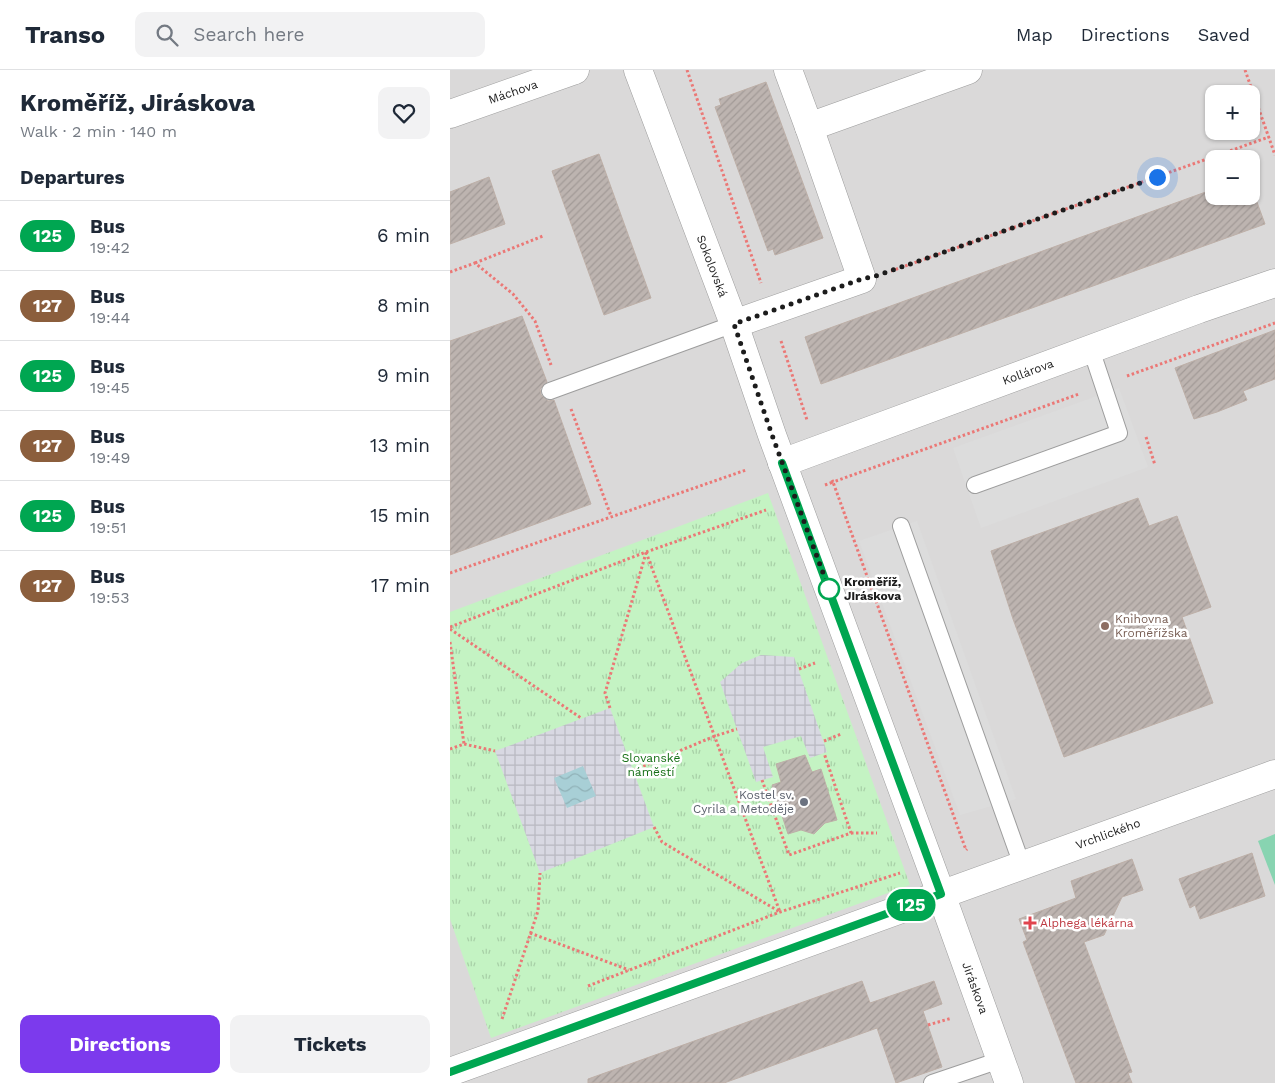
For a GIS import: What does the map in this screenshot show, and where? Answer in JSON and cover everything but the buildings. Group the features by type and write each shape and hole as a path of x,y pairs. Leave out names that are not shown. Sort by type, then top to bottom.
{"street":[{"name":"Máchova","path":"450,114 576,70"},
{"name":"Sokolovská","path":"638,70 734,324 782,463"},
{"path":"734,324 862,279 788,70"},
{"path":"809,127 968,70"},
{"name":"Kollárova","path":"782,463 1275,283"},
{"path":"450,1072 941,894 782,463"},
{"name":"Vrchlického","path":"941,894 1275,774"},
{"name":"Jiráskova","path":"941,894 1004,1071"}],"lane":[{"path":"550,391 734,324"},
{"path":"975,485 1119,433 1091,349"},
{"path":"901,526 1022,865"},
{"path":"932,1083 1004,1071"}],"path":[{"path":"687,70 807,420"},
{"path":"1245,70 1275,155"},
{"path":"862,279 876,276 1269,137"},
{"path":"475,263 543,236"},
{"path":"832,482 1275,323"},
{"path":"450,573 746,470"},
{"path":"450,628 646,552 762,512"},
{"path":"646,552 780,912"},
{"path":"610,708 604,693 646,552"},
{"path":"450,628 581,718"},
{"path":"450,642 464,744"},
{"path":"799,669 815,663"},
{"path":"634,770 714,736 737,729"},
{"path":"824,741 841,734"},
{"path":"450,749 464,744 495,751"},
{"path":"824,753 850,833"},
{"path":"762,780 789,856 850,833 877,833"},
{"path":"654,827 662,842 780,912"},
{"path":"584,988 780,912 930,863"},
{"path":"511,1017 502,1020 538,911 540,873"},
{"path":"530,933 629,970"},
{"path":"928,1025 952,1018"}],"shaded area":[{"path":"450,70 1275,70 1275,1083 450,1083"},
{"path":"1119,388 1148,467 981,528 953,448"},
{"path":"917,521 1016,799 960,815 859,541"},
{"path":"761,655 794,657 827,752 810,758 801,736 763,747 773,777 756,782 720,682 742,663"},
{"path":"610,708 654,827 540,873 495,751"}],"green space":[{"name":"Slovanské náměstí","path":"768,493 910,885 491,1038 450,919 450,612"},
{"path":"1275,834 1275,885 1258,841"}],"water":[{"path":"583,766 596,796 567,808 554,778"}],"bus line":[{"name":"125","path":"450,1072 941,894 782,463"}],"place":[{"name":"Kroměříž, Jiráskova","path":"829,589"},
{"name":"Knihovna Kroměřížska","path":"1105,626"},
{"name":"Kostel sv. Cyrila a Metoděje","path":"804,802"},
{"name":"Alphega lékárna","path":"1030,923"}],"route":[{"path":"829,589 772,435 734,324 1157,177"}]}
